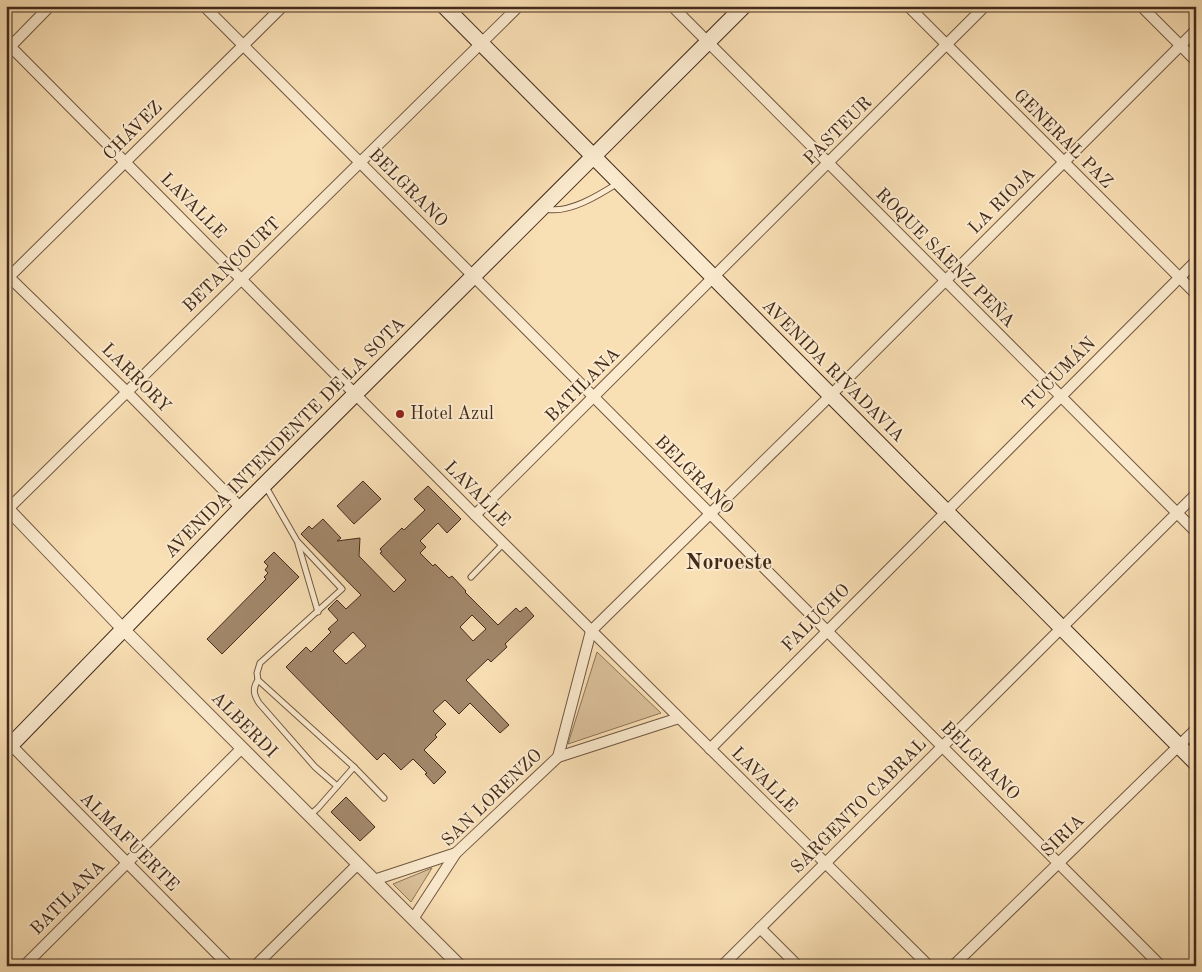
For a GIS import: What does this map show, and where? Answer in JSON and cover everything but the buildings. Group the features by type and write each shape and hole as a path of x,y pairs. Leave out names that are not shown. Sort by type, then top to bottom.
{"main road":[{"name":"AVENIDA RIVADAVIA","path":"444,6 1196,763"},
{"name":"AVENIDA INTENDENTE DE LA SOTA","path":"8,745 241,508 744,6"}],"street":[{"path":"8,46 50,6"},
{"name":"BELGRANO","path":"204,6 1161,966"},
{"name":"CHÁVEZ","path":"7,277 283,6"},
{"name":"BETANCOURT","path":"7,509 519,6"},
{"name":"ROQUE SÁENZ PEÑA","path":"672,6 1196,532"},
{"name":"GENERAL PAZ","path":"908,6 1196,294"},
{"name":"PASTEUR","path":"714,278 985,6"},
{"path":"1141,6 1196,61"},
{"name":"LA RIOJA","path":"831,395 1196,30"},
{"name":"LAVALLE","path":"8,46 242,279 503,544 929,966"},
{"name":"TUCUMÁN","path":"945,511 1196,261"},
{"name":"LARRORY","path":"7,277 126,391 241,508"},
{"name":"BATILANA","path":"475,515 714,278"},
{"path":"558,757 591,631 831,395"},
{"name":"SARGENTO CABRAL","path":"722,966 1196,494"},
{"name":"ALBERDI","path":"7,509 123,629 460,966"},
{"name":"FALUCHO","path":"710,749 945,511"},
{"name":"SAN LORENZO","path":"413,919 456,852 558,757 679,718"},
{"name":"SIRIA","path":"953,966 1196,730"},
{"name":"ALMAFUERTE","path":"8,745 229,966"},
{"name":"BATILANA","path":"24,966 242,748"},
{"path":"374,880 456,852"},
{"path":"255,966 358,864"},
{"path":"760,928 798,966"}],"lane":[{"path":"540,208 558,210 589,200 619,183"},
{"path":"265,485 297,541 318,612"},
{"path":"297,541 342,589 260,663 257,672 258,680 254,690 259,703 315,767 337,786"},
{"path":"471,577 503,544"},
{"path":"258,680 354,767 384,798"},
{"path":"309,815 354,767"}],"shaded area":[{"path":"597,652 661,713 568,744"},
{"path":"432,868 411,902 393,884"}],"place":[{"name":"Hotel Azul","path":"400,414"}],"district":[{"name":"Noroeste","path":"729,563"}]}
